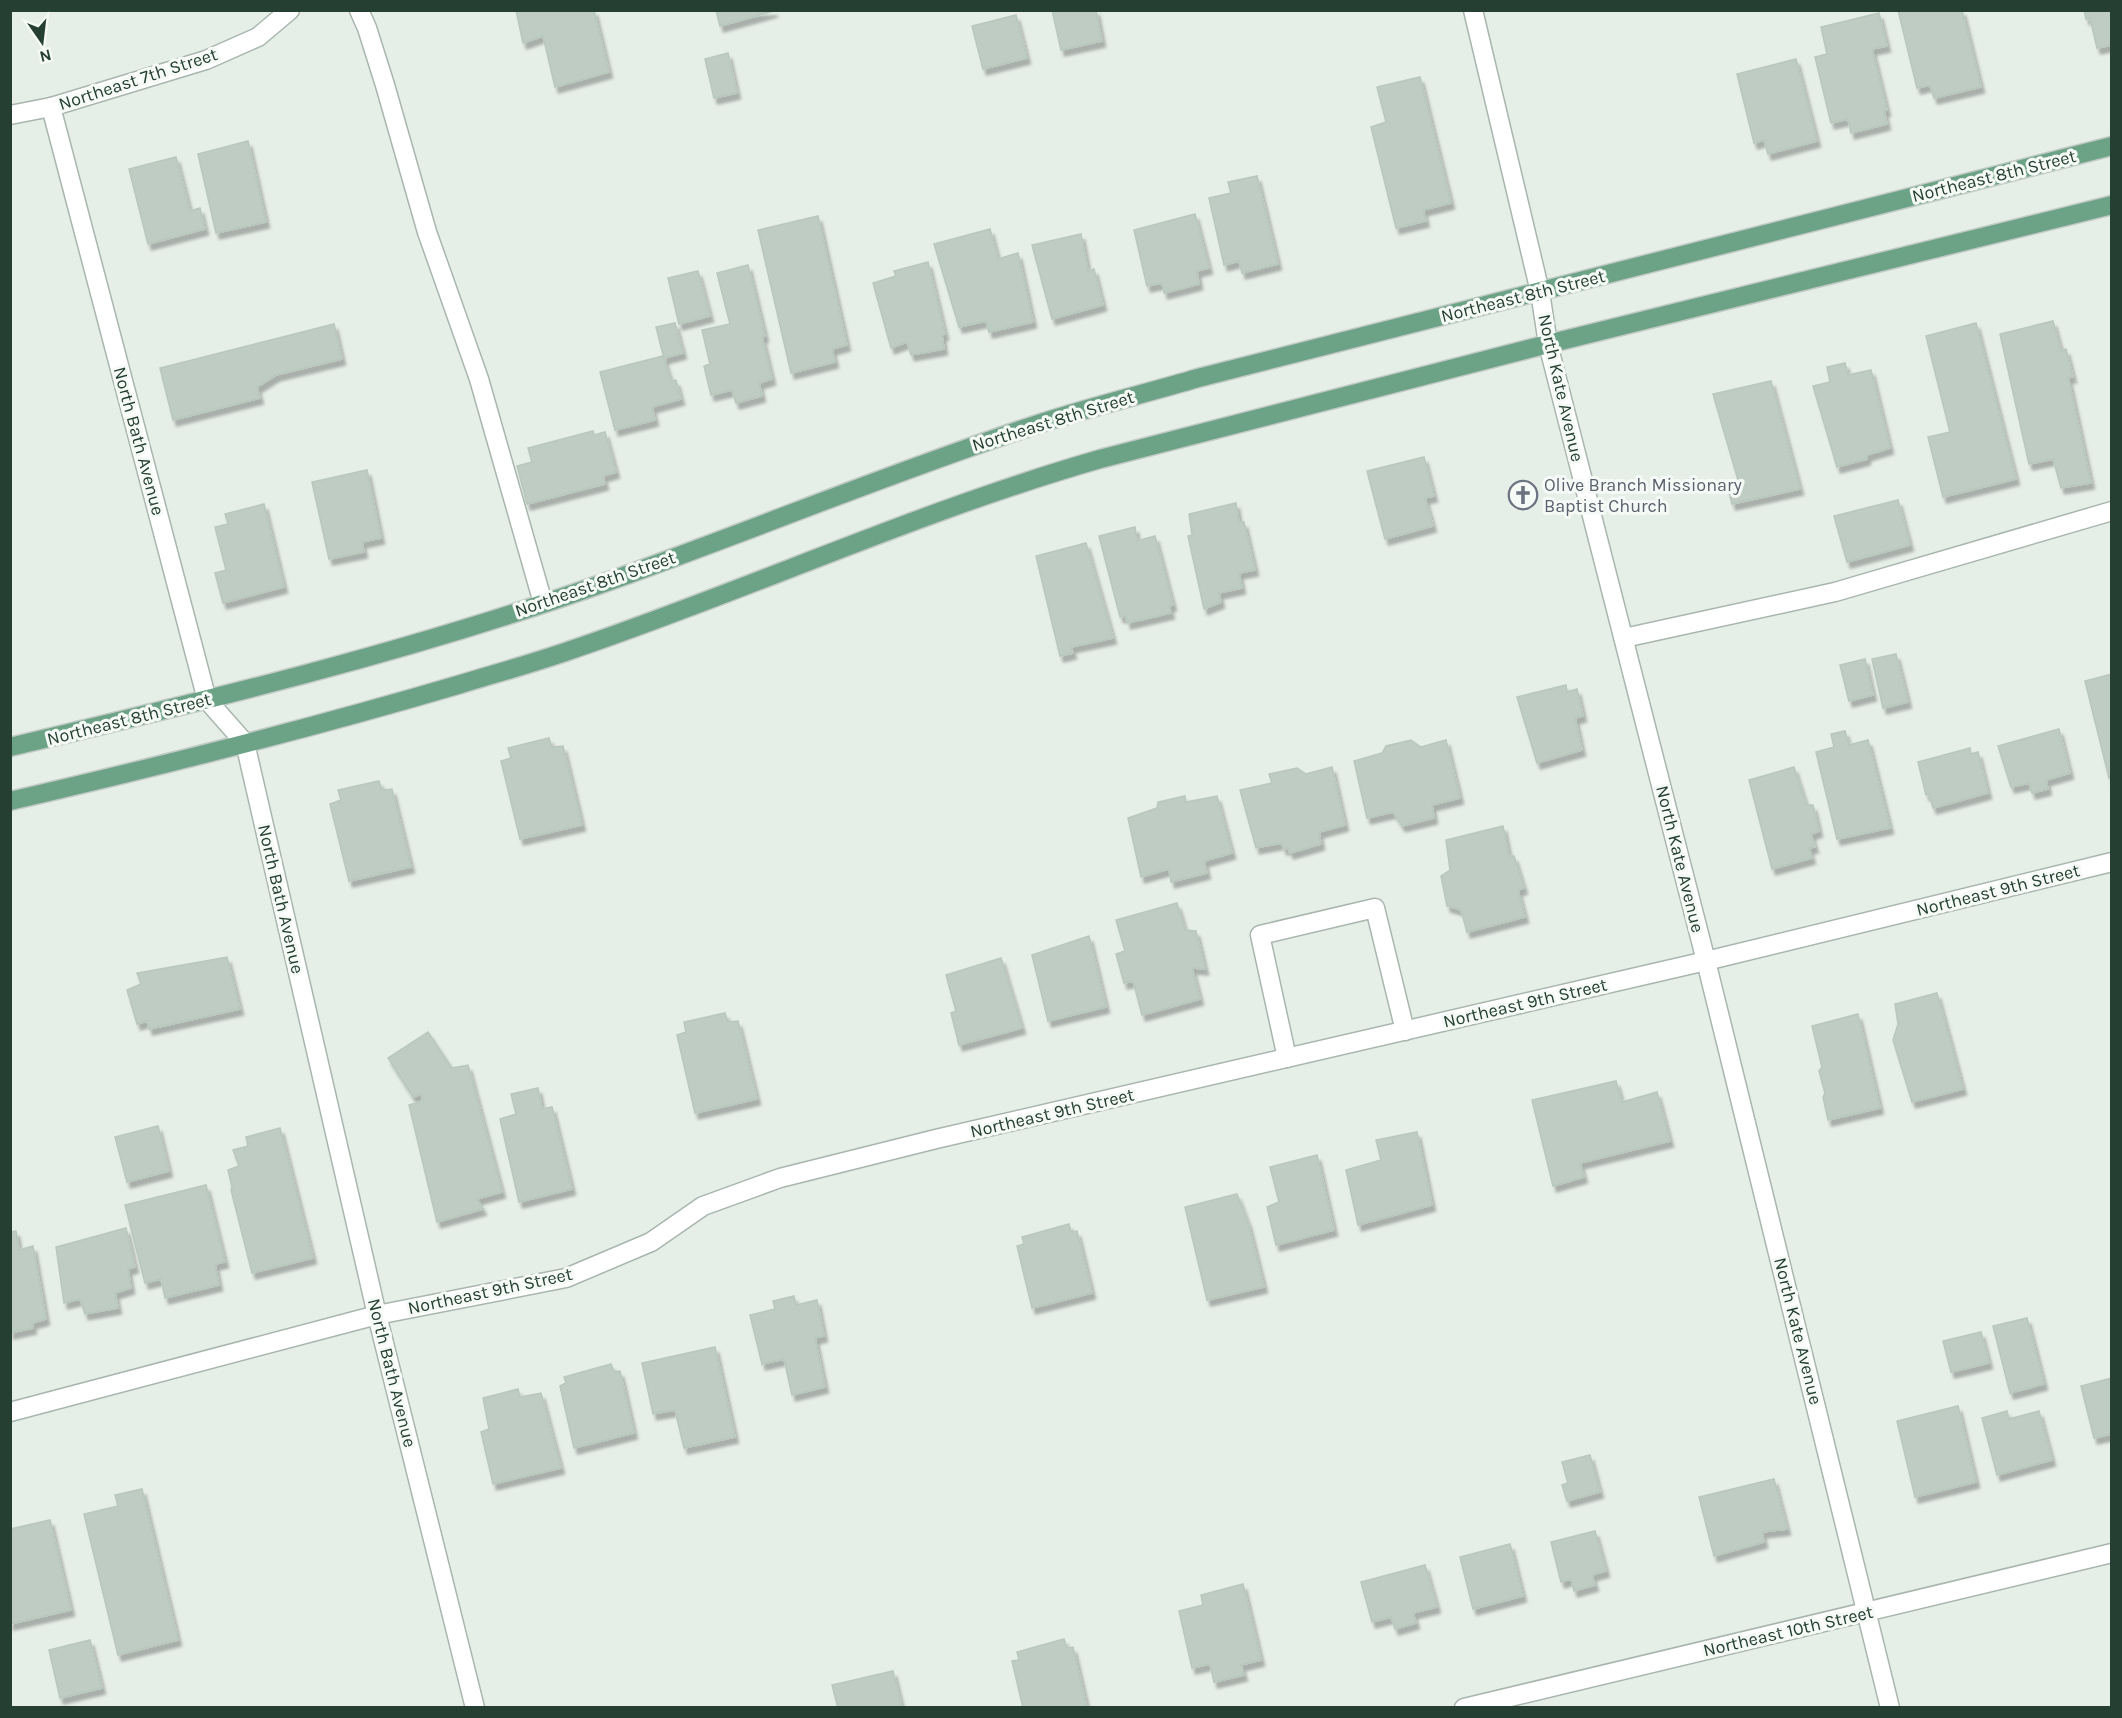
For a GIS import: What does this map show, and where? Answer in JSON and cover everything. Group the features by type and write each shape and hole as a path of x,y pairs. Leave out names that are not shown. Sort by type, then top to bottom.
{"main road":[{"name":"Northeast 8th Street","path":"10,747 207,700 371,656 543,603 601,584 861,486 1038,423 1198,378 2112,146"},
{"path":"10,801 158,767 375,709 568,651 1044,475 1179,437 2112,205"}],"street":[{"name":"Northeast 7th Street","path":"10,115 51,107 206,60 258,37 290,10"},
{"path":"359,10 368,28 386,85 427,232 479,379 543,603"},
{"name":"North Kate Avenue","path":"1473,10 1540,292 1548,344 1706,961 1890,1707"},
{"name":"North Bath Avenue","path":"51,107 207,700 245,743 377,1315 475,1707"},
{"path":"1624,638 1835,592 2112,511"},
{"name":"Northeast 9th Street","path":"10,1412 377,1315 567,1278 651,1242 703,1206 780,1178 1706,961 2112,862"},
{"path":"1287,1058 1260,935 1375,908 1405,1031"},
{"name":"Northeast 10th Street","path":"1464,1707 2112,1553"}],"building":[{"path":"516,10 594,10 609,72 555,87 543,36 523,43"},
{"path":"716,10 774,10 774,11 720,26"},
{"path":"1052,10 1096,10 1102,41 1061,50"},
{"path":"1898,10 1962,10 1981,87 1934,98 1930,85 1917,88"},
{"path":"2084,10 2112,10 2112,45 2097,48 2090,18 2086,19"},
{"path":"1879,13 1887,46 1872,49 1887,110 1884,111 1887,124 1851,133 1848,119 1831,123 1815,57 1827,54 1821,27"},
{"path":"1016,15 1027,58 983,69 972,26"},
{"path":"728,53 737,93 714,98 705,59"},
{"path":"1796,59 1817,141 1768,154 1764,140 1754,143 1737,74"},
{"path":"1420,77 1451,203 1423,210 1426,221 1396,228 1371,127 1386,122 1377,87"},
{"path":"248,141 266,222 216,233 198,154"},
{"path":"176,157 190,211 200,208 205,229 148,244 129,169"},
{"path":"1257,176 1278,264 1242,273 1239,261 1224,265 1209,198 1231,193 1228,182"},
{"path":"1195,214 1209,268 1197,271 1199,284 1164,293 1162,283 1147,286 1134,230"},
{"path":"818,216 847,345 832,349 835,362 791,373 758,230"},
{"path":"990,229 998,259 1018,253 1033,322 989,332 986,321 959,327 934,244"},
{"path":"1081,234 1088,271 1094,269 1103,305 1052,319 1032,245"},
{"path":"928,262 945,334 942,335 944,349 911,355 907,342 891,348 873,283 896,276 894,271"},
{"path":"748,265 765,336 762,337 772,379 759,383 762,396 736,403 732,390 711,395 704,366 710,364 702,330 730,324 717,273"},
{"path":"698,271 710,316 679,324 668,278"},
{"path":"2053,321 2061,351 2066,349 2073,377 2068,377 2091,483 2061,488 2053,459 2029,464 2000,334"},
{"path":"675,323 683,353 664,358 656,327"},
{"path":"1976,323 2016,479 1943,497 1928,437 1950,432 1926,336"},
{"path":"334,324 342,359 276,375 257,387 260,398 173,420 160,368"},
{"path":"663,356 671,381 676,380 681,399 652,407 655,420 615,430 600,372"},
{"path":"1845,363 1848,375 1871,370 1890,448 1867,455 1867,459 1837,467 1813,386 1830,382 1827,367"},
{"path":"1771,381 1800,489 1732,504 1727,483 1738,480 1713,394"},
{"path":"593,431 594,435 605,432 616,472 603,476 605,484 527,504 517,466 532,462 528,448"},
{"path":"1424,457 1434,496 1425,498 1433,526 1385,539 1367,471"},
{"path":"367,470 381,538 362,542 364,552 329,559 312,482"},
{"path":"1898,500 1910,545 1847,562 1834,516"},
{"path":"1236,503 1239,522 1244,522 1255,570 1239,573 1242,588 1219,593 1221,602 1204,609 1188,536 1192,535 1189,514"},
{"path":"264,504 284,587 223,603 215,573 226,570 215,527 228,524 225,514"},
{"path":"1135,527 1137,541 1155,536 1173,605 1169,606 1171,613 1127,623 1126,616 1120,617 1099,536"},
{"path":"1086,543 1113,638 1071,647 1073,653 1060,656 1036,556"},
{"path":"1896,654 1908,702 1883,708 1872,659"},
{"path":"1865,659 1873,695 1849,701 1840,665"},
{"path":"2112,674 2112,777 2109,778 2085,681"},
{"path":"1566,685 1567,692 1577,689 1583,716 1575,718 1582,750 1537,763 1517,697"},
{"path":"2059,729 2070,773 2046,780 2048,789 2032,793 2029,783 2011,787 1998,746"},
{"path":"1845,731 1849,745 1868,740 1890,828 1837,839 1816,752 1834,747 1831,734"},
{"path":"549,738 552,747 563,746 582,825 520,839 501,761 511,758 508,748"},
{"path":"1411,740 1421,747 1446,740 1460,798 1432,805 1434,818 1402,826 1393,812 1367,818 1354,761 1382,753 1386,746"},
{"path":"1970,748 1971,754 1978,752 1988,793 1933,808 1929,794 1926,795 1918,762"},
{"path":"1332,767 1345,825 1319,832 1321,844 1290,853 1288,848 1283,849 1282,843 1256,848 1240,790 1272,783 1269,774 1297,768 1306,774"},
{"path":"1794,767 1806,805 1813,805 1819,831 1811,834 1815,847 1809,848 1812,858 1772,869 1749,780"},
{"path":"379,781 382,790 392,789 411,867 349,881 330,804 341,800 338,790"},
{"path":"1185,796 1186,802 1217,796 1232,853 1204,861 1207,873 1171,882 1169,869 1141,877 1128,818 1157,808 1158,802"},
{"path":"1503,826 1509,856 1514,856 1524,888 1518,890 1525,917 1467,932 1461,910 1447,906 1441,876 1450,870 1446,840"},
{"path":"1177,903 1185,930 1196,931 1205,969 1192,968 1200,999 1142,1015 1133,981 1124,983 1116,954 1125,951 1116,920"},
{"path":"1089,936 1106,1007 1048,1021 1032,955"},
{"path":"227,957 240,1009 149,1029 147,1021 137,1024 127,990 141,984 137,973"},
{"path":"1001,958 1022,1028 959,1045 951,1013 956,1011 946,975"},
{"path":"1937,993 1963,1089 1912,1102 1893,1040 1898,1024 1895,1004"},
{"path":"725,1013 728,1022 738,1021 757,1099 695,1113 677,1035 686,1032 684,1022"},
{"path":"1858,1014 1880,1108 1828,1120 1823,1097 1825,1093 1819,1071 1822,1067 1812,1026"},
{"path":"428,1032 452,1068 468,1065 502,1192 477,1199 483,1209 437,1222 409,1105 423,1101 421,1094 413,1097 388,1058"},
{"path":"1616,1081 1622,1102 1657,1092 1670,1141 1580,1163 1584,1177 1553,1186 1532,1100"},
{"path":"538,1088 542,1109 552,1107 572,1189 519,1202 500,1119 516,1114 511,1094"},
{"path":"158,1126 169,1171 127,1182 115,1137"},
{"path":"280,1128 313,1258 252,1273 228,1170 239,1166 233,1150 248,1146 246,1137"},
{"path":"1417,1132 1432,1205 1358,1225 1346,1170 1381,1160 1376,1140"},
{"path":"1317,1155 1334,1230 1276,1245 1267,1207 1279,1202 1270,1167"},
{"path":"206,1185 225,1262 215,1264 219,1285 165,1298 161,1279 145,1283 125,1205"},
{"path":"1237,1194 1248,1223 1264,1287 1207,1300 1185,1207"},
{"path":"1069,1224 1071,1232 1077,1231 1092,1293 1032,1308 1017,1246 1024,1244 1022,1237"},
{"path":"126,1228 135,1267 128,1269 131,1288 115,1293 118,1308 85,1314 80,1299 64,1303 56,1247"},
{"path":"16,1231 19,1250 33,1246 46,1319 32,1323 33,1328 10,1333 10,1232"},
{"path":"794,1296 796,1305 817,1300 824,1336 815,1338 825,1387 792,1395 784,1359 762,1364 750,1315 775,1309 773,1301"},
{"path":"2027,1318 2044,1384 2010,1393 1993,1326"},
{"path":"1981,1332 1989,1363 1951,1372 1943,1341"},
{"path":"715,1347 735,1437 684,1448 675,1410 653,1414 642,1363"},
{"path":"611,1364 614,1372 620,1371 634,1433 574,1448 560,1386 566,1383 564,1377"},
{"path":"2112,1378 2112,1434 2094,1438 2081,1386"},
{"path":"518,1389 520,1397 541,1393 561,1468 493,1484 481,1432 489,1429 483,1398"},
{"path":"1958,1406 1976,1482 1915,1497 1897,1421"},
{"path":"2007,1411 2009,1419 2039,1411 2052,1460 1997,1475 1982,1418"},
{"path":"1590,1455 1600,1492 1567,1501 1562,1485 1568,1483 1562,1462"},
{"path":"1774,1479 1787,1529 1762,1532 1764,1542 1714,1556 1699,1497"},
{"path":"142,1489 178,1640 118,1655 84,1514 118,1506 115,1495"},
{"path":"50,1520 71,1610 10,1624 10,1529"},
{"path":"1595,1531 1606,1571 1592,1575 1595,1585 1574,1591 1571,1579 1561,1582 1551,1542"},
{"path":"1510,1544 1523,1596 1473,1609 1460,1557"},
{"path":"1425,1565 1437,1607 1413,1613 1416,1623 1395,1629 1391,1617 1372,1622 1361,1582"},
{"path":"1243,1584 1261,1660 1241,1665 1244,1675 1214,1682 1210,1664 1192,1668 1179,1611 1203,1605 1201,1595"},
{"path":"1064,1639 1067,1648 1073,1647 1087,1708 1023,1708 1012,1661 1019,1660 1017,1652"},
{"path":"90,1640 102,1688 60,1698 49,1650"},
{"path":"893,1671 902,1708 838,1708 832,1685"}],"place":[{"name":"Olive Branch Missionary Baptist Church","path":"1523,495"}]}
